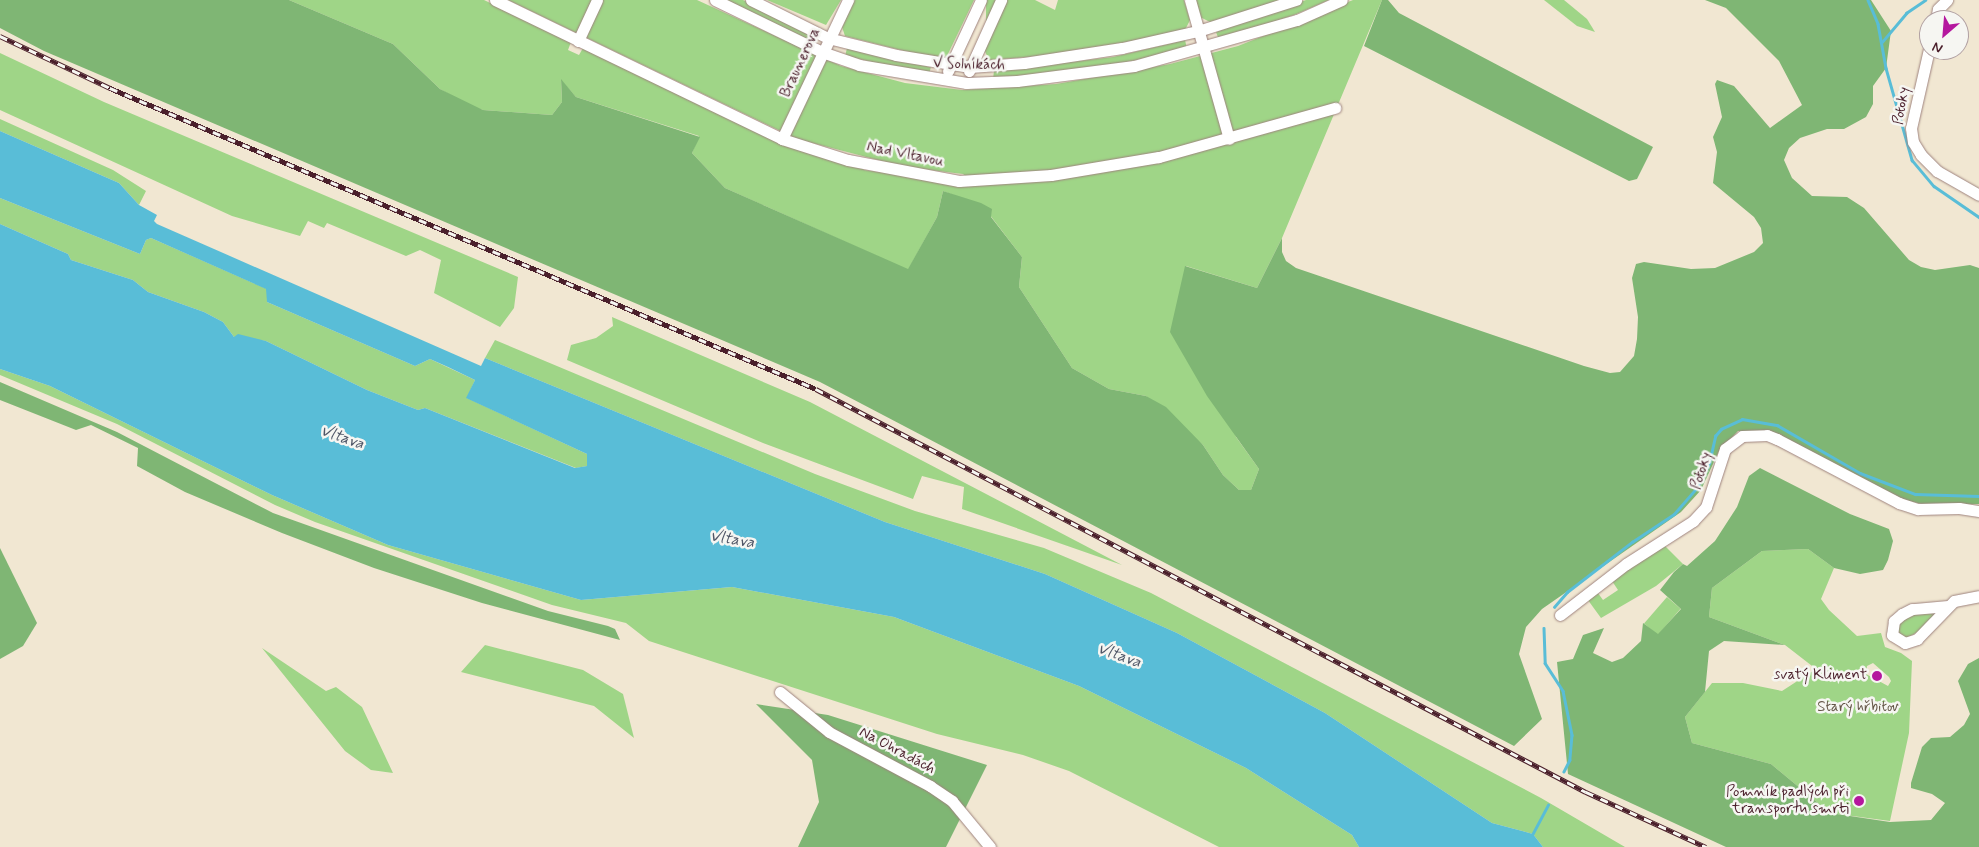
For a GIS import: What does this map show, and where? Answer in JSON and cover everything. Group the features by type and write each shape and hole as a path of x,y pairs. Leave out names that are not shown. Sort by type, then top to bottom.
{"street":[{"name":"Nad Vltavou","path":"495,0 782,139 848,160 959,181 1051,175 1159,157 1335,108"},
{"path":"578,41 597,0"},
{"name":"V Solníkách","path":"714,0 822,52 859,65 946,82 966,83 1081,75 1204,49 1297,20 1342,0"},
{"name":"V Solníkách","path":"752,0 828,38 950,66 970,67 1078,56 1198,31 1296,0"},
{"name":"Braunerova","path":"782,139 828,38 848,0"},
{"path":"946,82 950,66 981,0"},
{"path":"966,83 970,67 1001,0"},
{"path":"1190,0 1229,139"},
{"path":"1938,10 1948,0"},
{"name":"Potoky","path":"1927,60 1911,128 1913,142 1921,155 1937,171 1979,195"},
{"name":"Potoky","path":"1560,615 1591,589 1693,521 1706,506 1725,449 1742,436 1767,435 1777,438 1899,503 1918,509 1959,508 1979,511"},
{"path":"1948,606 1912,609 1902,614 1894,621 1892,636 1905,643 1917,639 1948,606 1960,598 1979,596"},
{"name":"Na Ohradách","path":"780,692 829,732 930,786 952,801 990,847"}],"green space":[{"path":"0,0 289,0 393,44 440,89 483,110 552,115 562,102 561,79 576,97 700,137 692,153 725,188 908,269 937,217 943,191 981,203 992,209 991,217 1022,257 1019,287 1072,368 1109,389 1146,396 1166,407 1203,445 1223,475 1239,490 1251,490 1259,469 1207,396 1170,332 1185,266 1257,288 1282,238 1282,252 1286,261 1296,268 1584,366 1610,373 1620,372 1634,356 1637,339 1638,317 1632,278 1636,264 1644,262 1691,269 1715,268 1754,252 1763,243 1761,228 1754,217 1713,183 1717,152 1713,137 1722,117 1715,84 1717,80 1734,86 1770,128 1802,105 1779,61 1726,8 1705,0 1871,0 1891,31 1886,68 1873,86 1873,104 1866,117 1844,129 1827,129 1800,138 1789,148 1784,160 1792,178 1812,196 1847,197 1864,208 1909,260 1921,267 1935,270 1970,265 1979,268 1979,504 1930,506 1905,500 1751,431 1738,431 1719,451 1701,490 1681,512 1542,609 1526,627 1519,654 1542,719 1514,746 820,382 44,51 0,28"},
{"path":"289,0 484,0 571,42 568,50 579,55 583,48 709,105 861,166 864,170 976,184 963,174 905,167 797,139 508,0 697,0 841,66 905,83 962,90 1056,84 1170,64 1238,46 1353,0 1382,0 1282,238 1257,288 1186,266 1236,437 1259,469 1251,490 1239,490 1223,475 1203,445 1146,396 1109,389 1072,368 1019,287 1022,257 983,206 943,191 937,217 908,270 725,188 692,153 699,136 576,97 561,80 562,102 552,115 483,110 470,106 440,89 393,44"},
{"path":"723,0 743,0 816,35 812,42"},
{"path":"767,0 841,0 826,25"},
{"path":"854,0 974,0 947,56 940,60 845,36 842,27"},
{"path":"986,0 996,0 996,53 986,53"},
{"path":"1006,0 1035,0 1055,10 1058,0 1184,0 1190,20 1185,30 1151,38 1041,56 989,60 983,47"},
{"path":"1195,0 1280,0 1212,23 1200,17"},
{"path":"1306,0 1329,0 1294,15 1219,40 1216,32"},
{"path":"1382,0 1388,0 1399,13 1653,147 1637,179 1629,181 1364,46"},
{"path":"1544,0 1564,0 1587,19 1595,32 1577,26"},
{"path":"1185,40 1187,49 1113,65 993,79 994,71 1113,57"},
{"path":"847,48 931,67 929,75 845,56"},
{"path":"0,53 104,102 518,277 514,308 500,327 434,293 441,260 420,250 406,256 327,223 324,228 308,221 300,236 232,216 0,110"},
{"path":"0,119 113,170 146,191 139,205 119,183 0,131"},
{"path":"0,198 140,254 146,240 151,238 267,289 267,302 415,366 430,359 475,380 467,398 587,454 587,466 576,468 425,408 418,410 367,390 266,341 234,337 223,322 204,312 148,292 133,280 71,260 68,254 0,224"},
{"path":"612,317 810,402 1122,565 962,509 964,487 922,476 913,499 763,443 567,360 571,345 596,338 613,326"},
{"path":"495,340 815,474 915,511 1044,548 1151,593 1541,798 1625,847 1543,847 1533,834 1492,823 1325,713 1177,633 1045,574 885,522 485,358"},
{"path":"0,369 50,386 272,495 388,545 581,600 732,587 894,617 1079,686 1246,768 1352,835 1359,847 1219,847 1069,771 1023,755 937,734 649,641 626,623 552,605 315,522 275,505 117,424 0,375"},
{"path":"0,382 117,432 273,513 548,611 608,626 615,629 620,640 482,603 374,568 282,533 185,492 137,466 138,448 91,425 76,430 0,400"},
{"path":"1760,468 1850,514 1889,529 1893,541 1883,570 1860,574 1834,568 1808,549 1762,551 1712,588 1709,617 1785,645 1724,641 1709,651 1705,692 1685,717 1692,743 1771,764 1830,813 1890,822 1931,820 1945,803 1932,794 1911,788 1911,783 1922,747 1931,738 1950,737 1964,725 1970,714 1958,681 1968,664 1979,658 1979,847 1726,847 1568,774 1557,662 1573,659 1583,635 1604,628 1593,653 1612,662 1623,658 1641,641 1643,623 1658,634 1681,609 1660,590 1674,572 1683,564 1687,566 1715,541 1737,507 1749,476"},
{"path":"1663,544 1683,564 1656,586 1601,618 1585,596 1595,589 1603,600 1618,590 1610,578"},
{"path":"0,548 37,623 23,646 0,659"},
{"name":"Starý hřbitov","path":"1808,549 1834,568 1821,599 1829,610 1857,636 1881,633 1885,647 1901,653 1912,661 1909,733 1890,821 1830,813 1771,764 1692,743 1685,717 1712,683 1743,683 1782,691 1816,669 1785,645 1709,617 1712,588 1762,551","holes":["1873,663 1891,681 1888,686 1866,674 1867,666"]},
{"path":"1667,597 1681,609 1658,635 1644,623"},
{"path":"1941,609 1926,627 1907,638 1898,634 1897,624 1913,613"},
{"path":"485,645 583,670 623,694 634,738 594,706 461,672"},
{"path":"262,648 326,691 336,687 362,707 393,773 371,770 345,751"},
{"path":"756,704 828,715 987,765 946,847 798,847 819,802 812,760"}],"water":[{"name":"Vltava","path":"0,131 119,183 139,205 157,215 154,221 157,224 481,366 485,358 885,522 1045,574 1177,633 1325,713 1492,823 1533,834 1543,847 1359,847 1352,835 1246,768 1079,686 894,617 732,587 581,600 388,545 272,495 50,386 0,369 0,224 68,254 71,260 133,280 148,292 204,312 223,322 234,337 238,334 266,341 367,390 418,410 425,408 575,468 587,466 587,454 466,398 475,380 448,367 430,359 415,366 267,302 266,289 151,238 146,240 140,254 0,198"}],"waterway":[{"path":"1868,0 1878,24 1886,68 1912,160 1934,186 1979,217"},
{"path":"1882,42 1906,13 1925,0"},
{"path":"1554,607 1567,592 1632,542 1674,514 1696,489 1709,463 1715,436 1721,429 1742,419 1777,425 1860,473 1915,494 1979,496"},
{"path":"1544,628 1545,663 1563,691 1572,735 1570,760 1564,772"},
{"path":"1532,835 1548,805"}],"railway":[{"path":"0,36 110,88 816,389 1586,792 1706,847"}],"place":[{"name":"svatý Kliment","path":"1877,676"},
{"name":"Pomník padlých při transportu smrti","path":"1859,801"}]}
